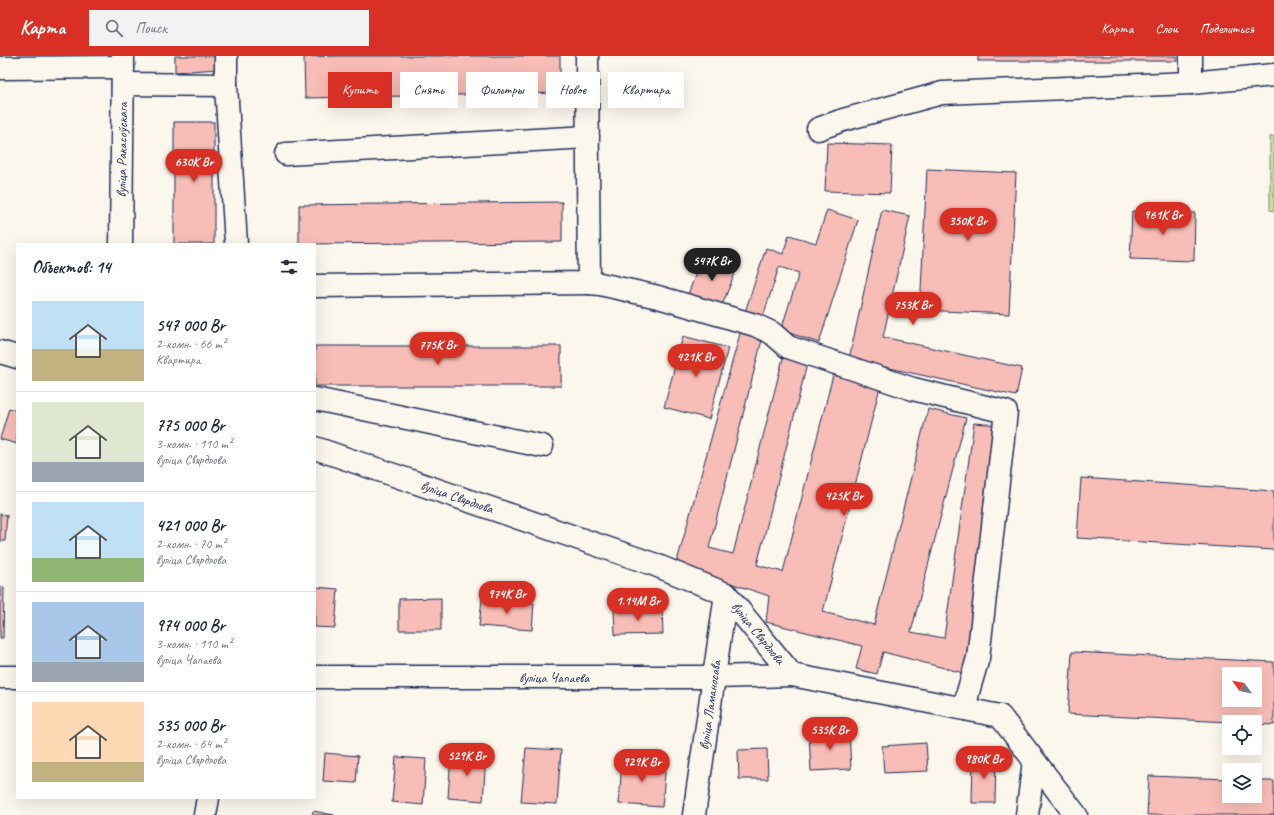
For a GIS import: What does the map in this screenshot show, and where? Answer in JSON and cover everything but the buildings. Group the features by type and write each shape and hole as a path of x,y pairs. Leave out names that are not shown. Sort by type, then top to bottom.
{"street":[{"path":"226,56 226,85 236,243"},
{"path":"587,56 589,283"},
{"path":"1191,56 1191,83"},
{"path":"0,68 123,69 226,85"},
{"name":"вуліца Ракасоўскага","path":"121,243 123,69"},
{"path":"818,129 843,120 942,93 1191,83 1274,75"},
{"path":"286,154 588,137"},
{"path":"316,286 600,284 658,297 755,325 772,333 788,347 913,389 1006,412 978,658 968,692 965,709"},
{"path":"0,352 16,357"},
{"path":"316,399 542,446"},
{"name":"вуліца Свярдлова","path":"316,448 653,564 726,594 792,675 1000,716 1076,815"},
{"name":"вуліца Ламаносава","path":"694,815 726,594"},
{"name":"вуліца Чапаева","path":"316,677 792,675"},
{"path":"0,676 16,677"},
{"path":"1027,815 1034,761"},
{"path":"204,815 208,799"}],"green space":[{"path":"1274,136 1274,211 1270,210 1270,137"}]}
